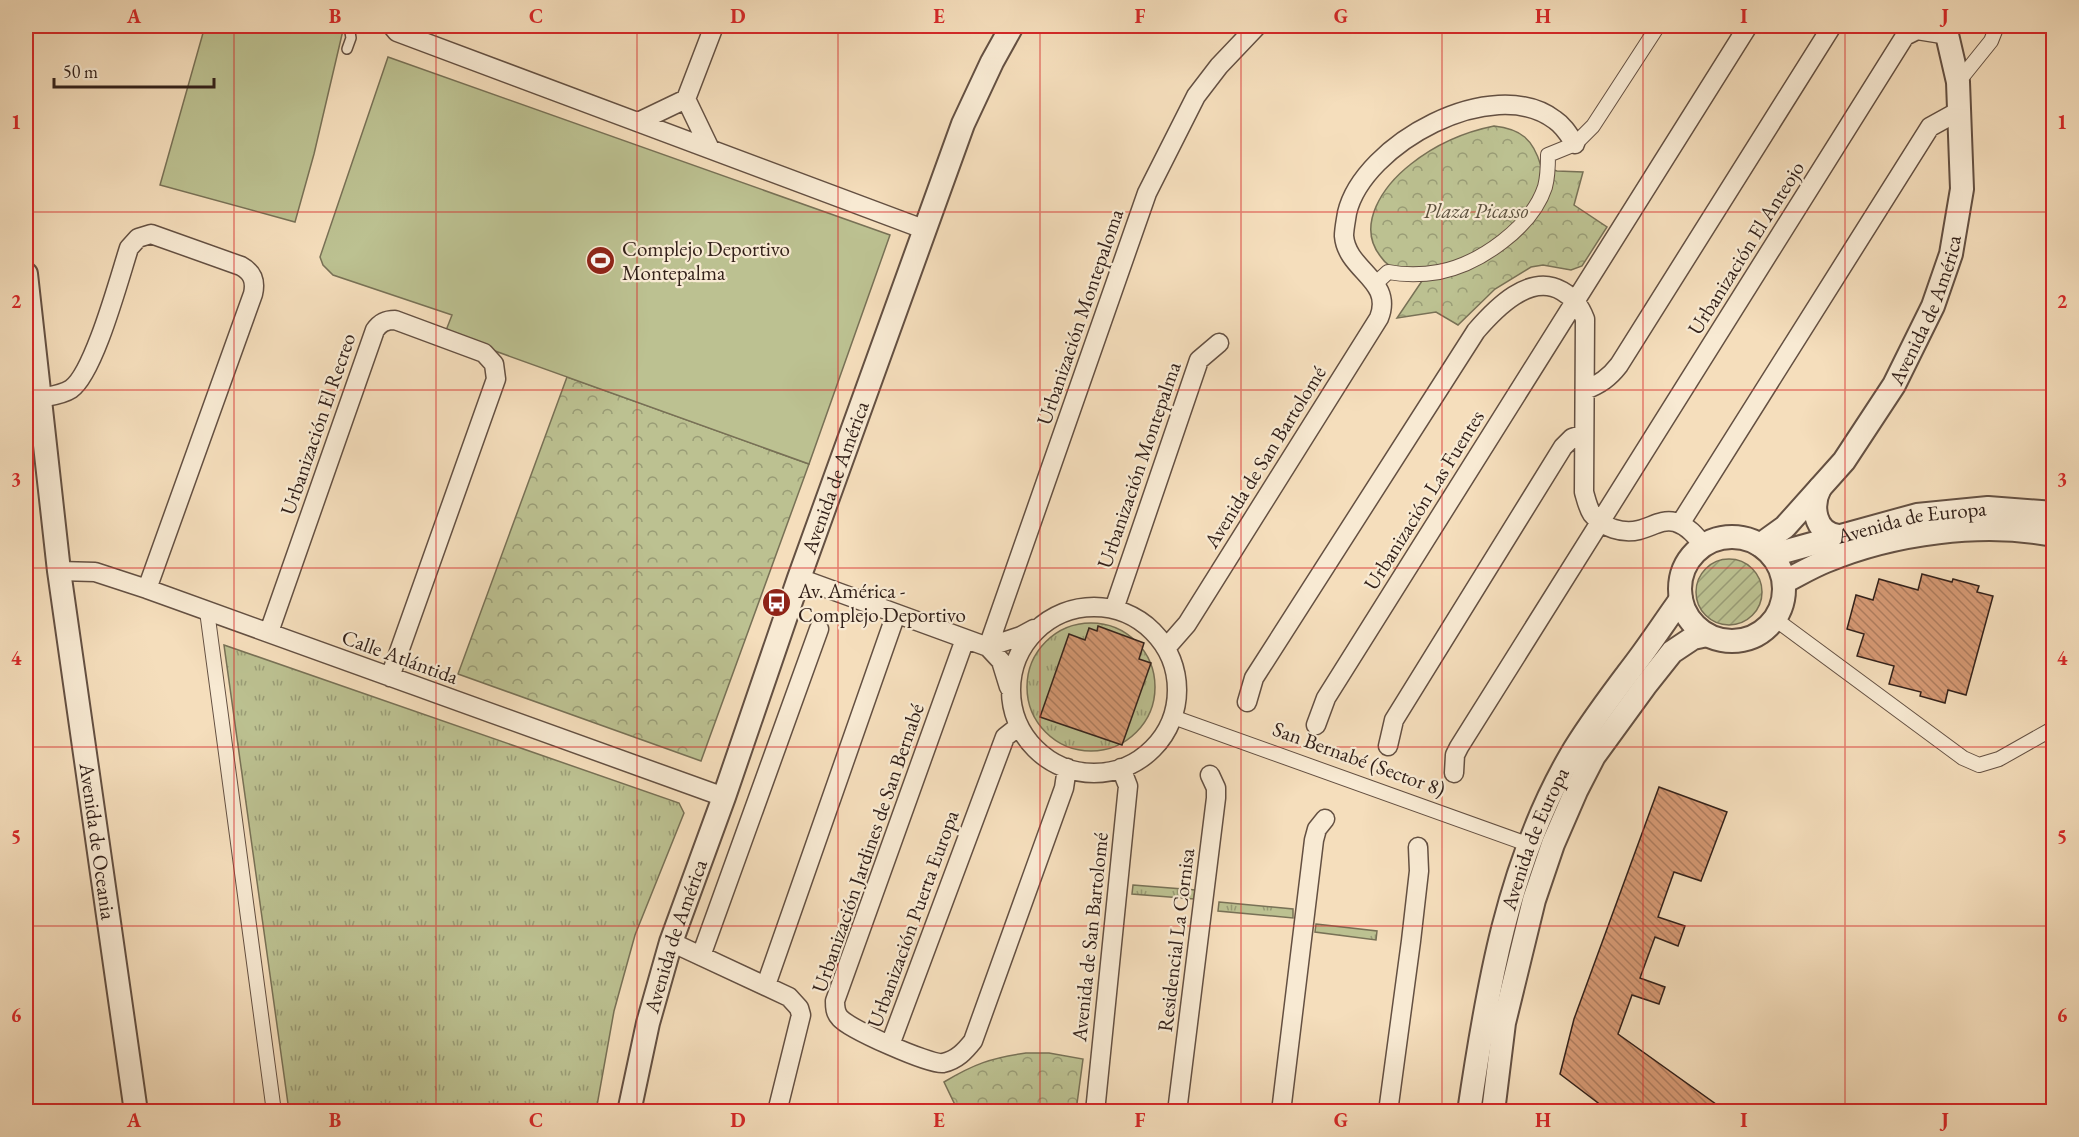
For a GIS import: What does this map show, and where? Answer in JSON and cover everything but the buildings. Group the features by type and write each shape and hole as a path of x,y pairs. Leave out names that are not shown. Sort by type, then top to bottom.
{"street":[{"path":"392,26 397,32 926,230"},
{"path":"638,122 686,99 714,26"},
{"name":"Avenida de América","path":"629,1112 648,1023 671,942 724,797 799,578 963,124 1012,26"},
{"name":"Urbanización Montepaloma","path":"988,647 1148,193 1196,96 1219,66 1257,26"},
{"path":"1375,284 1388,272 1418,274 1440,272 1468,262 1490,250 1515,231 1532,212 1544,188 1548,172 1548,155 1575,144 1593,126 1658,26"},
{"path":"1576,301 1748,26"},
{"path":"1585,390 1598,385 1619,365 1832,26"},
{"path":"1958,82 1991,41 1997,26"},
{"name":"Urbanización El Anteojo","path":"1601,522 1905,36 1917,30 1947,30"},
{"name":"Avenida de América","path":"1766,550 1844,460 1889,394 1916,345 1933,306 1951,254 1962,189 1958,82 1947,30"},
{"path":"686,99 710,149"},
{"name":"Avenida de San Bartolomé","path":"1166,648 1187,624 1379,318 1383,300 1381,292 1348,251 1344,235 1347,211 1366,178 1395,148 1414,134 1457,113 1490,106 1514,105 1536,110 1554,119 1566,130 1575,144"},
{"path":"1680,524 1930,127 1959,111"},
{"path":"40,398 63,393 73,388 86,370 129,249 138,238 151,234 241,266 251,274 254,280 253,294 147,589"},
{"name":"Avenida de Oceania","path":"26,274 59,571 136,1112"},
{"path":"1247,702 1254,678 1476,331 1493,312 1507,301 1535,286 1549,284 1560,289 1576,301 1585,319 1584,492 1592,514 1615,530 1640,530 1662,522 1680,524 1692,531 1704,546"},
{"name":"Urbanización Las Fuentes","path":"1316,725 1332,688 1576,301"},
{"name":"Urbanización El Recreo","path":"269,632 375,330 383,322 395,320 484,353 490,358 497,371 496,379 390,677"},
{"name":"Urbanización Montepalma","path":"1114,609 1199,360 1219,344"},
{"path":"1388,746 1394,720 1563,447 1572,438 1584,434"},
{"path":"1821,486 1814,503 1816,515 1824,530 1832,536 1838,536"},
{"name":"Avenida de Europa","path":"1766,550 1838,536 1917,514 1988,508 2054,513"},
{"path":"1454,773 1455,755 1459,747 1540,615 1601,522"},
{"name":"Avenida de Europa","path":"1784,582 1826,561 1884,542 1935,533 1983,529 2054,534"},
{"path":"1732,537 1747,539 1766,550 1780,567 1784,594 1775,619 1765,630 1752,638 1721,641 1695,626 1686,614 1681,599 1680,584 1684,569 1692,556 1704,546 1732,537"},
{"name":"Calle Atlántida","path":"59,571 95,572 147,589 724,797"},
{"path":"799,578 988,647 1000,661 1019,726 1028,740 1039,752 1067,768 1083,772 1099,772 1121,768 1144,756 1156,745 1166,732 1173,717 1177,701 1177,685 1175,669 1166,648 1150,628 1137,618 1114,609 1090,607 1074,609 1021,636 988,647"},
{"name":"Avenida de Europa","path":"1469,1112 1483,1017 1496,956 1511,900 1549,798 1571,756 1598,713 1681,599"},
{"path":"207,611 274,1112"},
{"path":"766,986 896,614"},
{"path":"1775,619 1963,758 1979,765 1999,759 2054,728"},
{"path":"1011,694 1016,662 1032,634 1044,624"},
{"path":"701,956 819,629"},
{"name":"Avenida de Europa","path":"1493,1112 1504,1023 1534,900 1553,844 1576,791 1594,756 1672,652 1693,638 1707,635"},
{"name":"Urbanización Jardines de San Bernabé","path":"890,1045 841,1020 835,1007 835,1001 965,639"},
{"name":"San Bernabé (Sector 8)","path":"1173,717 1530,845"},
{"name":"Urbanización Puerta Europa","path":"1019,726 1005,737 890,1045 934,1063 954,1059 962,1054 973,1041 1064,788 1067,768"},
{"name":"Avenida de San Bartolomé","path":"1095,1112 1128,786 1121,768"},
{"name":"Residencial La Cornisa","path":"1177,1112 1216,798 1216,788 1210,775"},
{"path":"1281,1112 1314,840 1317,829 1324,819"},
{"path":"1388,1112 1419,871 1418,848"},
{"path":"671,942 795,1002 801,1015 777,1112"}],"lane":[{"path":"347,49 351,38 349,26"}],"green space":[{"path":"205,26 344,26 314,154 295,222 160,185"},
{"name":"Complejo Deportivo Montepalma","path":"388,57 890,235 809,464 445,333 452,315 333,275 323,265 320,257"},
{"name":"Plaza Picasso","path":"1494,126 1512,130 1525,137 1534,149 1541,166 1557,171 1583,172 1574,205 1607,227 1582,266 1571,270 1543,265 1531,267 1495,289 1458,325 1436,312 1397,318 1422,281 1422,269 1396,268 1388,265 1383,259 1374,245 1371,232 1376,206 1391,183 1420,157 1450,140"},
{"path":"567,377 809,464 701,761 458,674"},
{"path":"1729,559 1741,562 1752,569 1759,580 1762,592 1759,604 1752,615 1741,622 1729,625 1717,622 1706,615 1699,604 1696,592 1699,580 1706,569 1717,562"},
{"path":"1091,623 1115,628 1136,642 1150,663 1155,687 1150,711 1136,732 1115,746 1091,751 1067,746 1046,732 1032,711 1027,687 1032,663 1046,642 1067,628"},
{"path":"224,645 679,803 684,813 635,935 614,1011 596,1111 289,1111"},
{"path":"1133,885 1195,890 1194,899 1132,894"},
{"path":"1219,902 1293,909 1293,918 1218,911"},
{"path":"1316,924 1377,931 1376,940 1315,932"},
{"path":"1026,1053 1049,1053 1083,1059 1076,1111 958,1111 944,1082 983,1063"}],"place":[{"name":"Complejo Deportivo Montepalma","path":"601,261"},
{"name":"Av. América - Complejo Deportivo","path":"777,603"}]}
